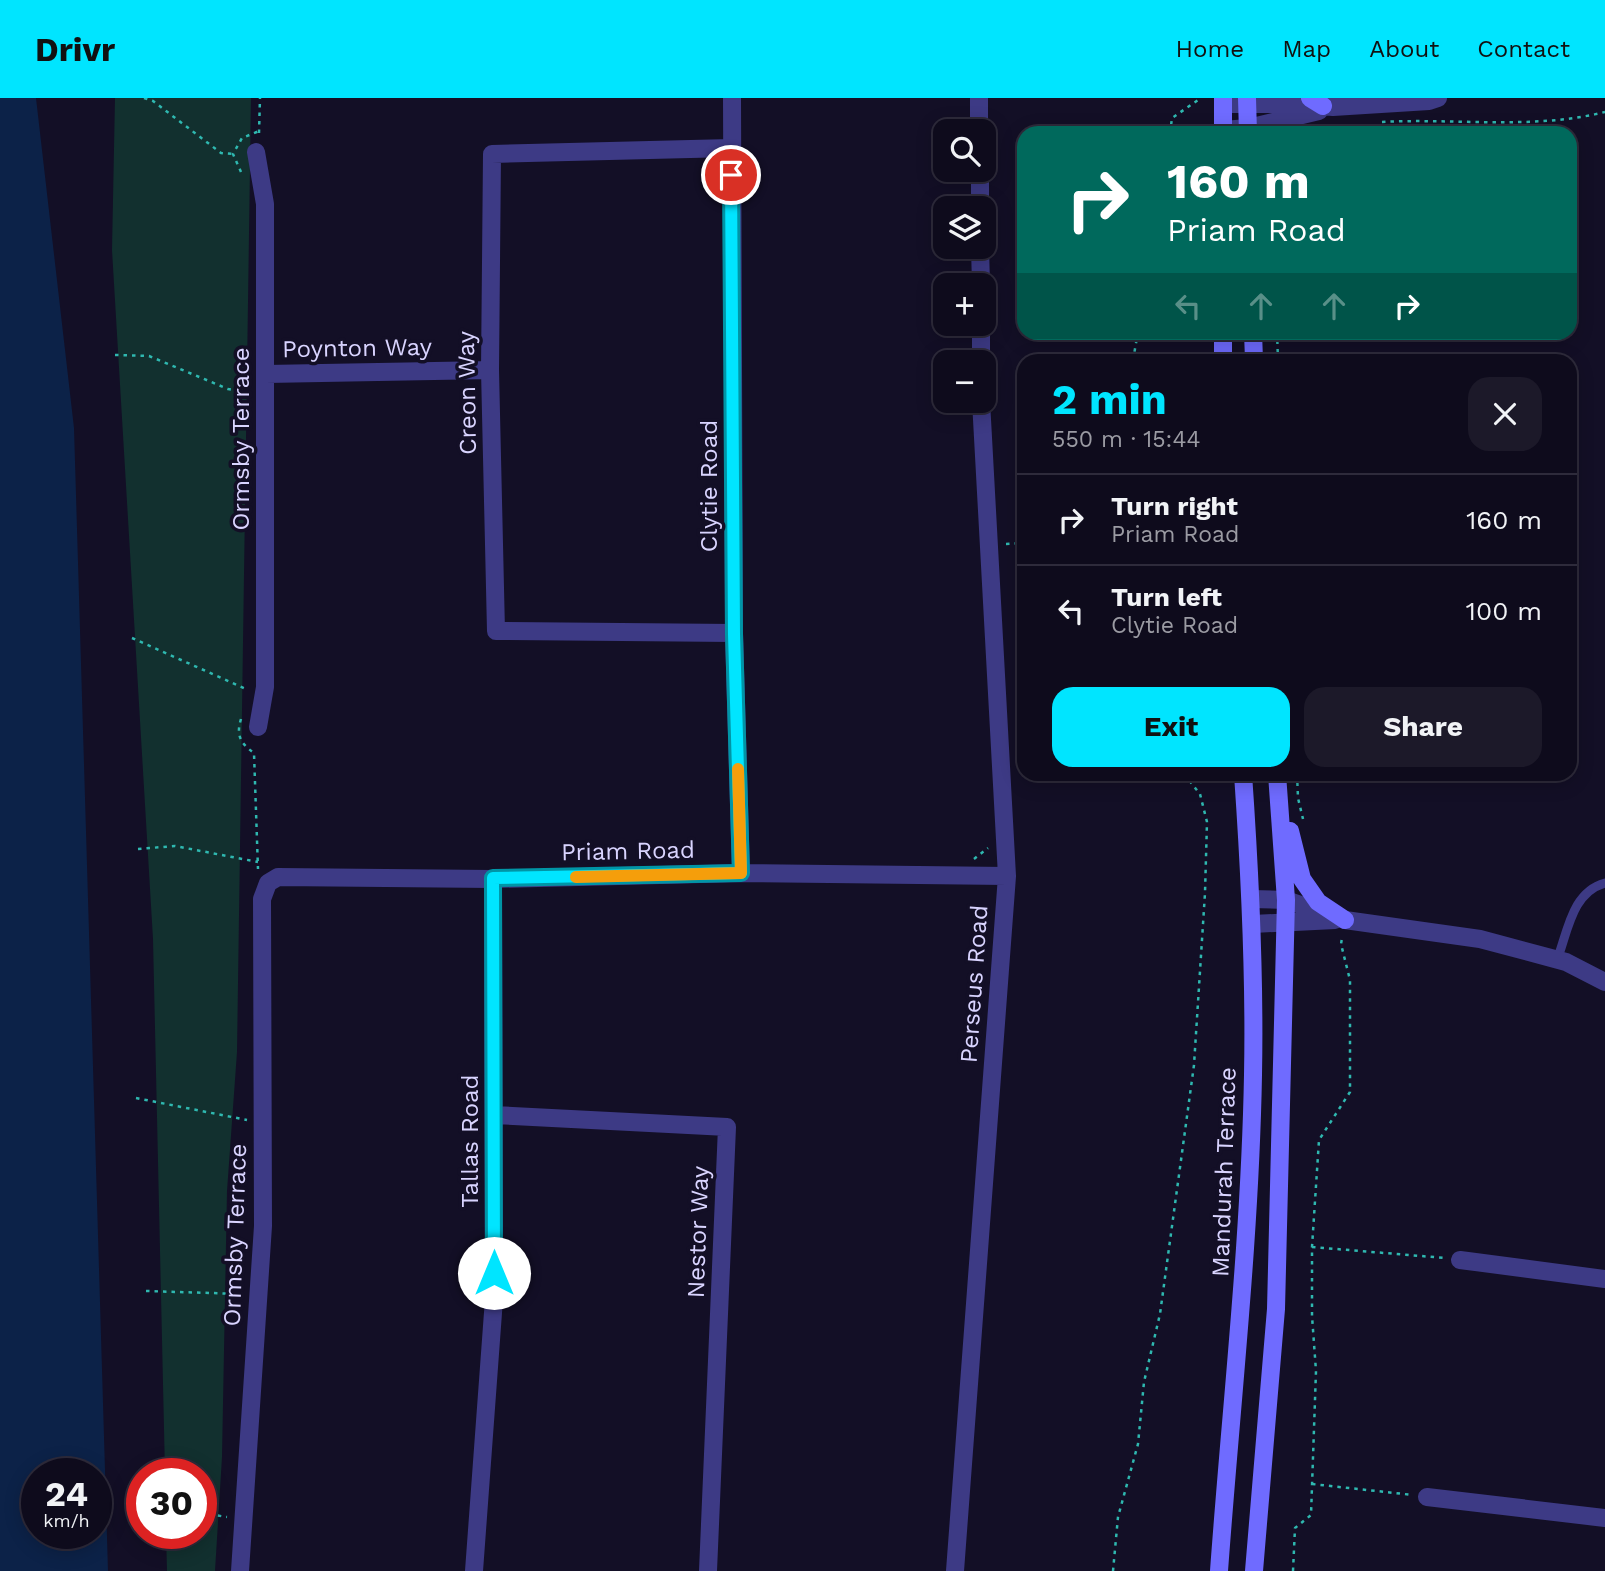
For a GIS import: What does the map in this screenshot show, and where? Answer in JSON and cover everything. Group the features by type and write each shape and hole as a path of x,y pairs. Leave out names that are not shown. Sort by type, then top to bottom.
{"main road":[{"path":"1223,101 1223,126"},
{"path":"1247,101 1248,126"},
{"name":"Mandurah Terrace","path":"1219,1571 1242,1319 1253,1076 1253,924 1243,781"},
{"path":"1254,1571 1276,1309 1286,901 1278,781"},
{"path":"1279,802 1292,836 1302,879 1318,902 1345,920"}],"street":[{"name":"Clytie Road","path":"732,98 734,634 741,873"},
{"path":"979,98 979,119"},
{"path":"1223,101 1322,104 1429,101 1438,98"},
{"path":"1262,126 1322,104"},
{"name":"Creon Way","path":"731,148 492,154 490,370 496,631 734,634"},
{"name":"Ormsby Terrace","path":"256,152 265,204 266,374 265,687 258,727"},
{"name":"Poynton Way","path":"266,374 490,370"},
{"name":"Perseus Road","path":"955,1571 1007,876 982,413"},
{"name":"Priam Road","path":"262,900 268,883 278,877 493,878 741,873 1007,876"},
{"name":"Tallas Road","path":"474,1571 494,1299 493,878"},
{"path":"1251,899 1286,901 1345,920 1480,939 1557,960 1605,982"},
{"name":"Ormsby Terrace","path":"240,1571 263,1226 262,900"},
{"path":"1253,924 1345,920"},
{"name":"Nestor Way","path":"495,1115 727,1127 708,1571"},
{"path":"1460,1260 1605,1279"},
{"path":"1427,1497 1605,1518"}],"lane":[{"path":"1557,960 1578,901 1586,891 1605,883"}],"path":[{"path":"144,98 153,101 221,153 233,154"},
{"path":"233,154 242,138 260,131 260,98"},
{"path":"1171,126 1172,118 1201,98"},
{"path":"1374,123 1426,120 1507,122 1605,112"},
{"path":"233,154 244,180"},
{"path":"115,355 149,356 228,389 255,393"},
{"path":"1000,545 1017,544"},
{"path":"132,638 253,692"},
{"path":"243,711 237,731 242,745 254,753 257,875"},
{"path":"1113,1571 1118,1517 1138,1444 1144,1382 1160,1314 1194,1065 1207,822 1200,794 1190,781"},
{"path":"138,849 174,846 258,862"},
{"path":"1293,1571 1296,1528 1311,1515 1316,1371 1312,1316 1312,1247 1319,1140 1350,1092 1350,980 1341,944 1345,920"},
{"path":"136,1098 250,1121"},
{"path":"1312,1247 1460,1260"},
{"path":"146,1291 249,1294"},
{"path":"1312,1484 1427,1497"},
{"path":"217,1515 234,1518"}],"green space":[{"path":"115,98 251,98 237,1052 227,1191 222,1457 217,1538 217,1458 165,1458 153,939 112,250"},
{"path":"166,1549 216,1549 215,1571 167,1571"}],"water":[{"path":"0,98 36,98 74,428 105,1458 21,1458 21,1549 107,1549 108,1571 0,1571"}],"slow traffic":[{"path":"576,877 741,873 738,769"}],"route":[{"path":"494,1273 493,878 741,873 734,634 731,175"}]}
